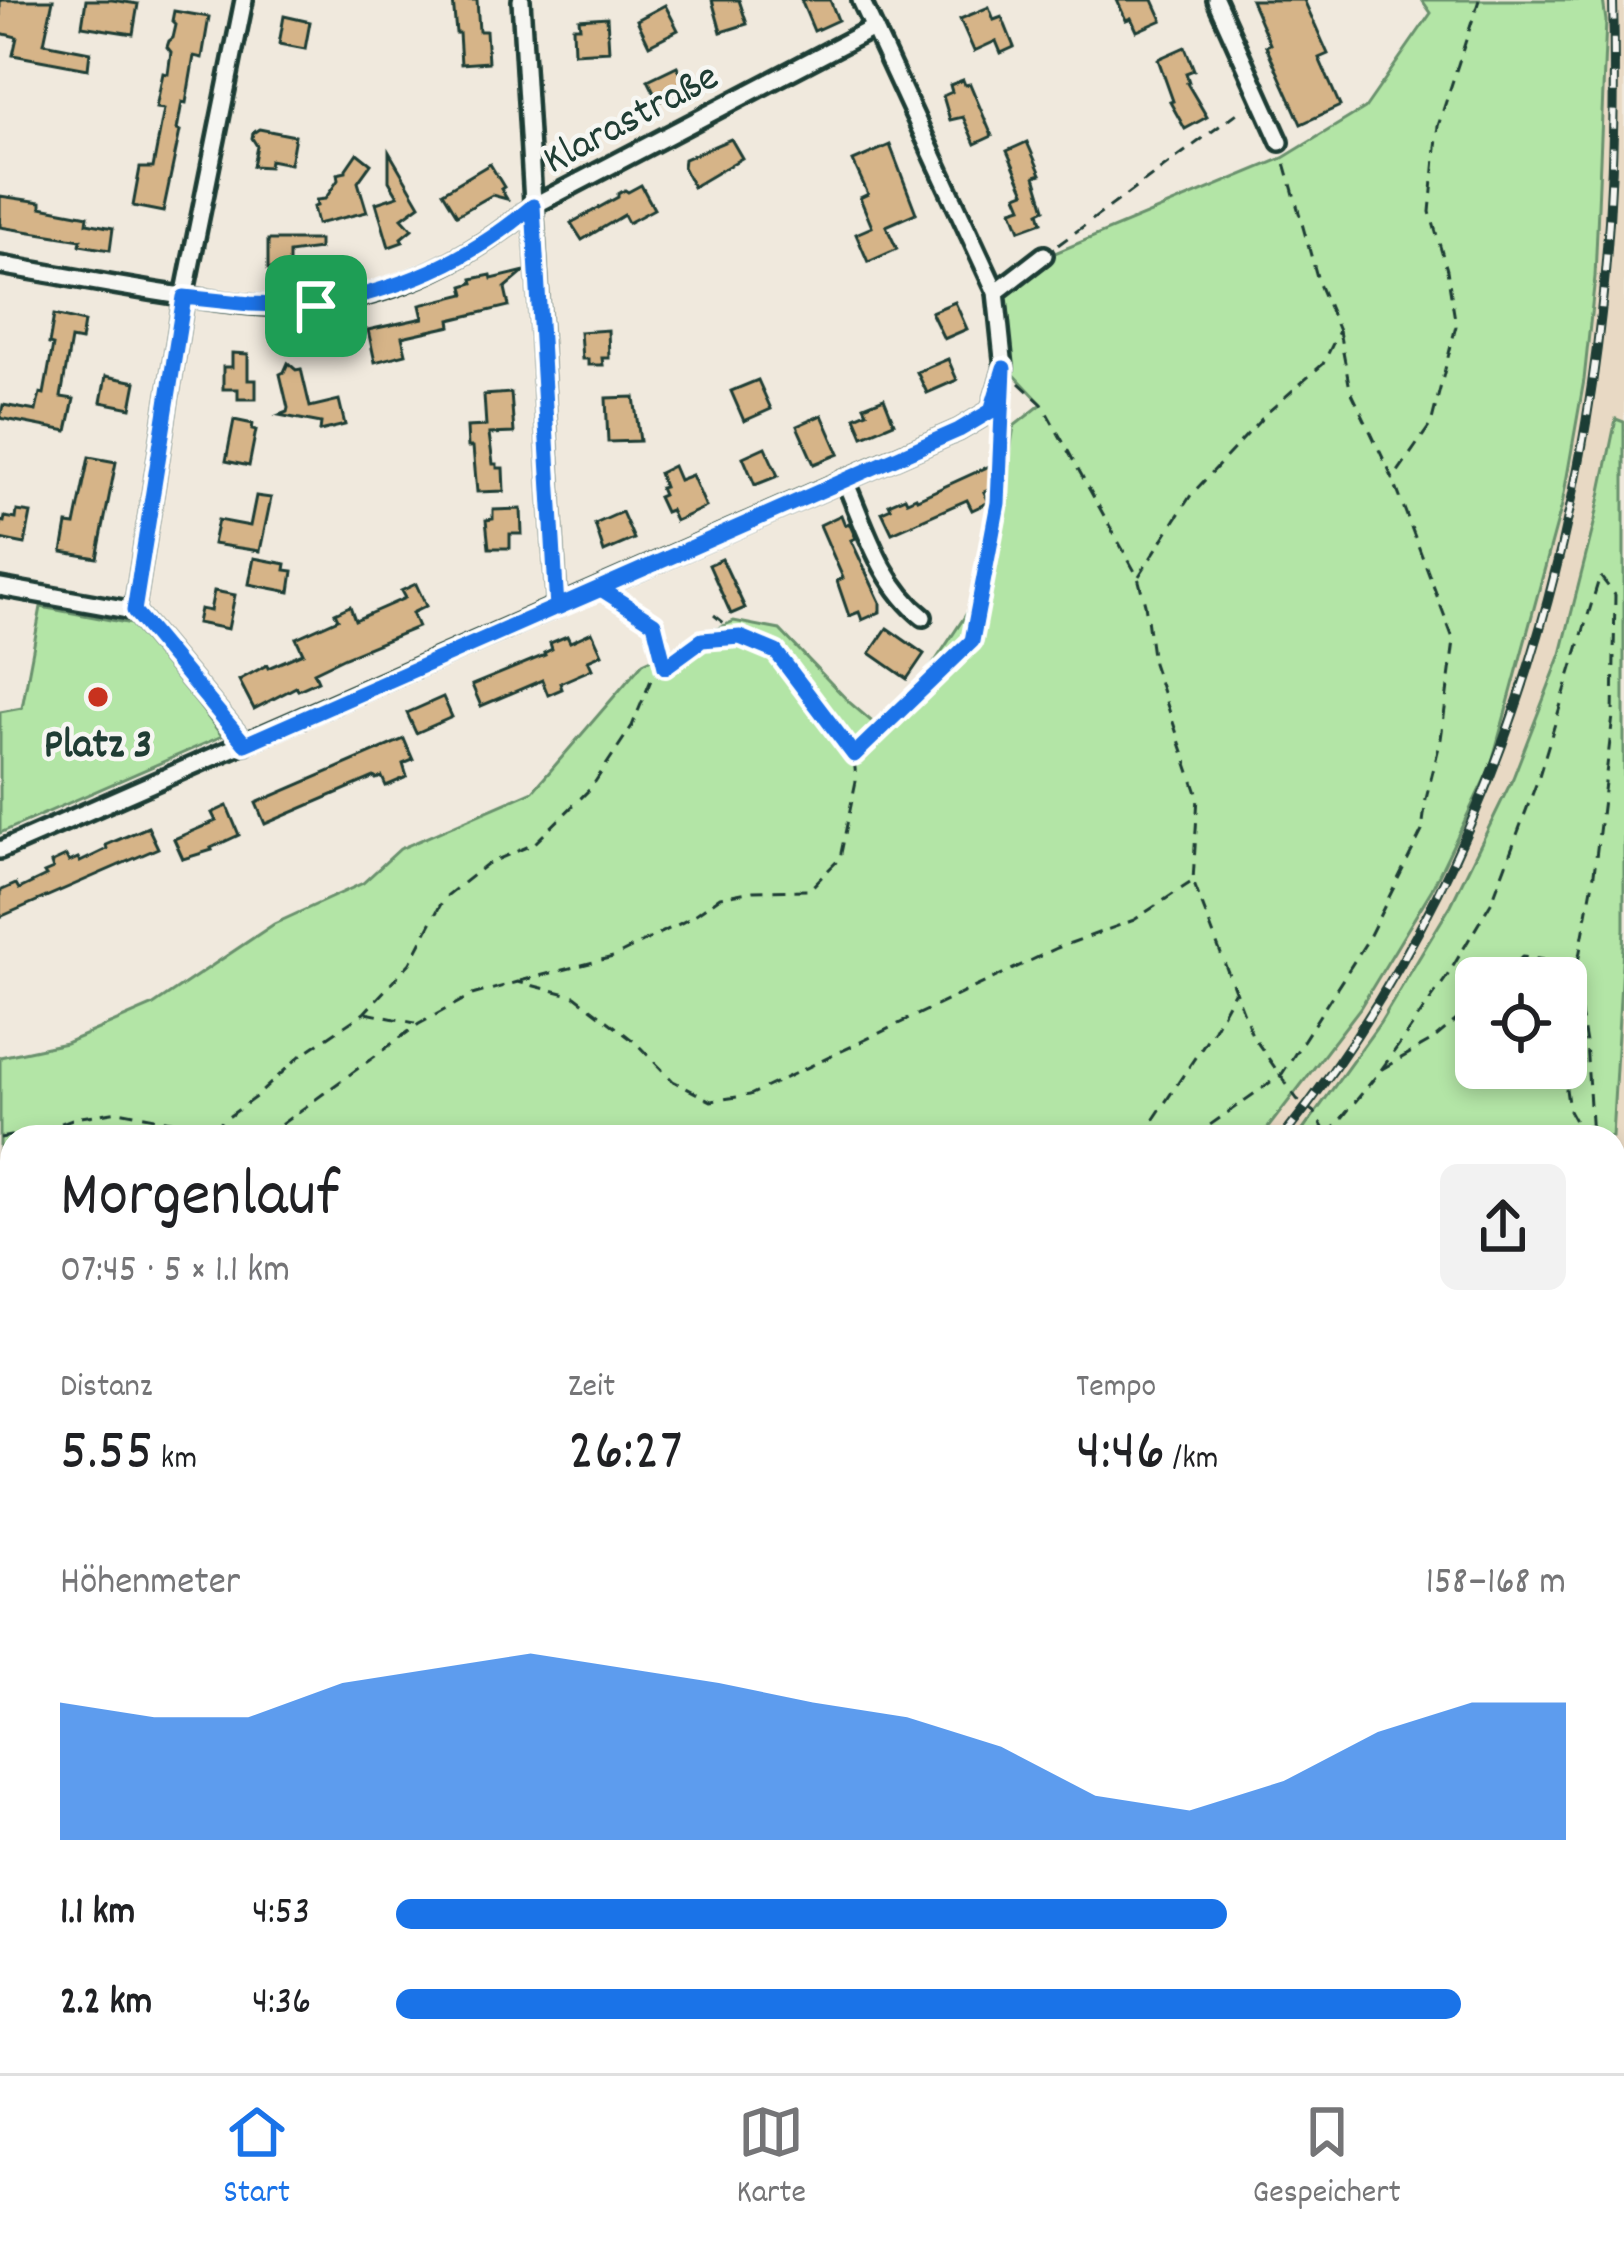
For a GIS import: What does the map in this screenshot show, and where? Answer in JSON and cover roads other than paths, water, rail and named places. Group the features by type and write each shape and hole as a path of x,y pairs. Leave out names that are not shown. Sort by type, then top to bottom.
{"street":[{"path":"134,611 184,297 244,0"},
{"path":"521,0 557,608"},
{"path":"0,850 845,481 991,411 1004,368 996,292 861,0"},
{"path":"1216,0 1280,142"},
{"name":"Klarastraße","path":"0,265 250,304 316,306 375,293 442,268 499,236 533,206 873,28"},
{"path":"996,292 1044,255"},
{"path":"845,481 889,579 904,602 923,617"},
{"path":"0,587 134,611 245,744"}],"railway":[{"path":"1292,1125 1371,1013 1444,882 1502,744 1548,601 1581,454 1602,304 1612,152 1613,0"}],"place":[{"name":"Platz 3","path":"98,697"}]}
